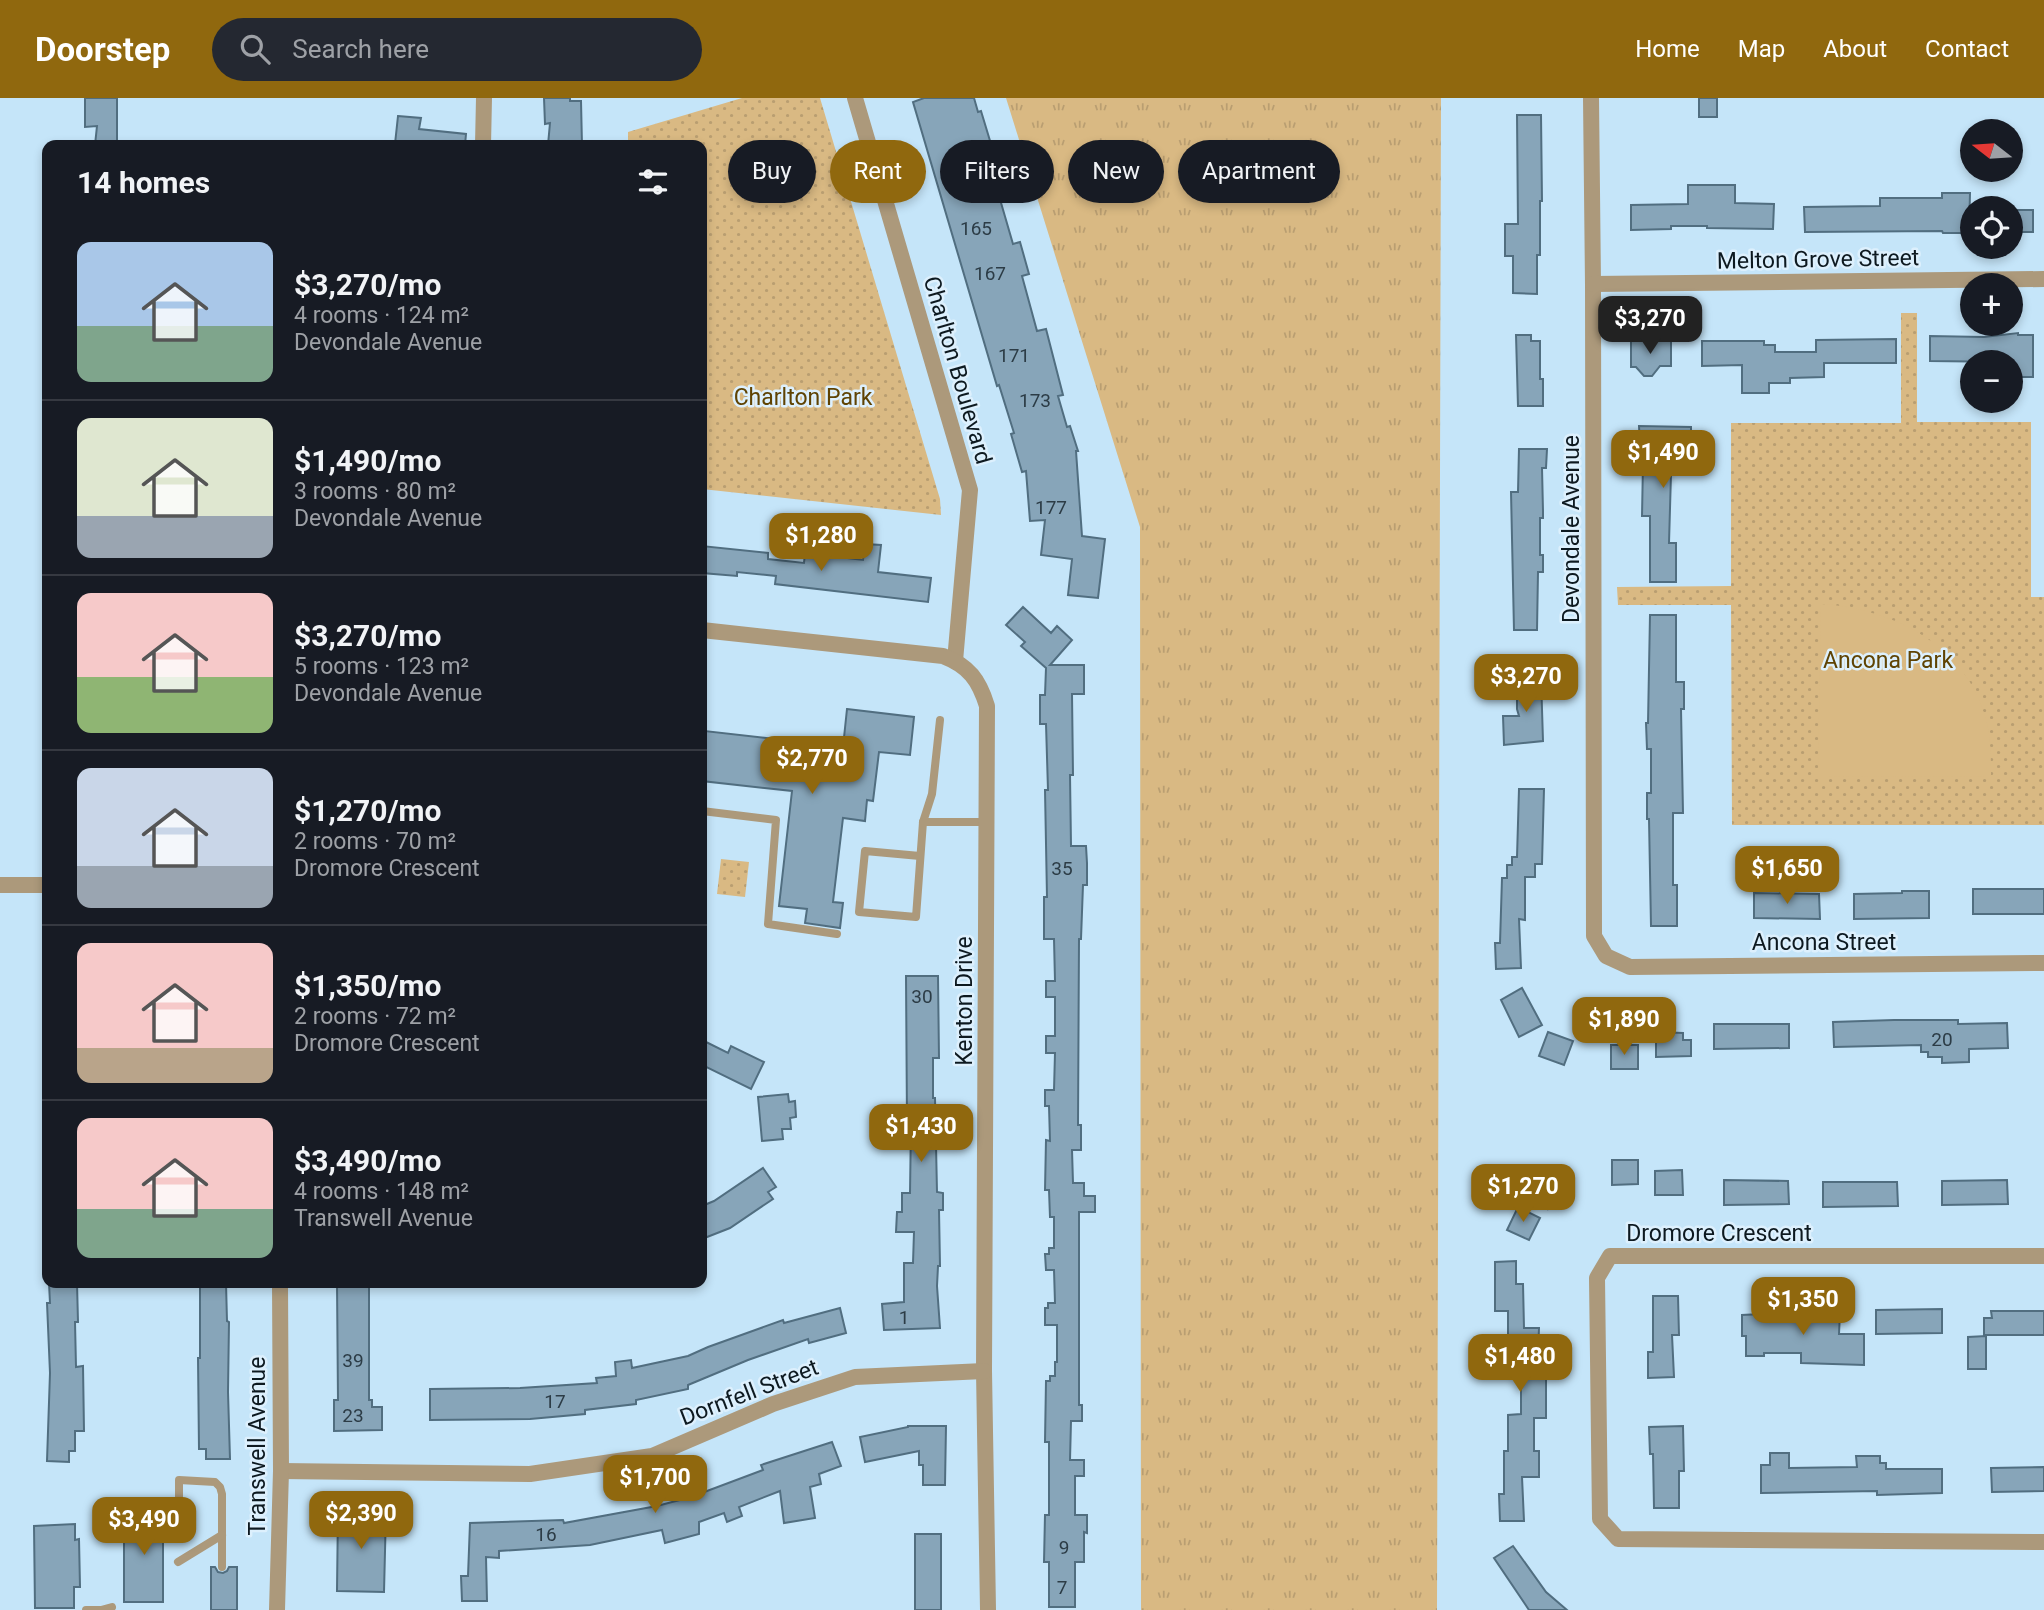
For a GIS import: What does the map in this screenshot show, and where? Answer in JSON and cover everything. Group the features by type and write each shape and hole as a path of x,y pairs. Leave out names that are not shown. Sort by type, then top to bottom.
{"street":[{"path":"482,140 484,98"},
{"name":"Charlton Boulevard","path":"855,98 970,491 956,661"},
{"name":"Devondale Avenue","path":"1591,98 1594,936 1606,956"},
{"name":"Melton Grove Street","path":"1593,284 2044,279"},
{"path":"707,631 927,653 956,661"},
{"name":"Kenton Drive","path":"956,661 971,672 982,690 987,706 984,1371 988,1610"},
{"path":"0,885 42,885"},
{"name":"Ancona Street","path":"1606,956 1630,967 2044,963"},
{"name":"Dromore Crescent","path":"2044,1256 1610,1256 1597,1278 1600,1519 1618,1539 2044,1542"},
{"name":"Transwell Avenue","path":"277,1610 281,1471 280,1288"},
{"name":"Dornfell Street","path":"281,1471 530,1474 652,1455 773,1404 855,1377 984,1371"}],"lane":[{"path":"920,856 864,851 859,912 916,917 923,822 932,794 940,720"},
{"path":"707,812 776,820 768,924 837,934"},
{"path":"923,822 987,822"},
{"path":"179,1501 179,1480 215,1482 220,1487 222,1567"},
{"path":"178,1562 222,1535"},
{"path":"86,1610 111,1607"}],"green space":[{"name":"Charlton Park","path":"742,98 820,98 833,140 830,140 830,203 851,203 940,499 941,515 707,490 707,140 628,140 628,132"},
{"path":"1006,98 1441,98 1437,1610 1141,1610 1140,527 1039,203 1054,203 1054,140 1019,140"},
{"name":"Ancona Park","path":"1901,313 1917,313 1917,422 2031,422 2031,597 2044,597 2044,825 1732,825 1731,605 1618,605 1617,587 1731,586 1731,423 1901,423"},
{"path":"1821,604 1847,607 1897,622 1941,649 1959,667 1974,688 1984,713 1990,745 1991,777 1823,776 1818,771"},
{"path":"721,859 749,862 745,897 717,894"}],"building":[{"path":"85,98 117,98 117,140 96,140 97,126 85,127"},
{"path":"544,98 570,98 570,101 581,101 582,140 548,140 550,123 545,124"},
{"path":"924,98 974,98 990,140 940,140 940,193 926,140 913,102"},
{"path":"1699,98 1717,98 1717,117 1699,117"},
{"path":"1517,115 1541,115 1542,201 1537,294 1513,293 1513,256 1505,256 1505,224 1518,224"},
{"path":"398,116 421,118 419,129 466,134 465,140 395,140"},
{"path":"1688,185 1735,185 1735,203 1774,204 1773,229 1671,226 1671,229 1631,230 1631,205 1688,204"},
{"path":"1942,193 1970,193 1970,196 1960,196 1960,233 1805,232 1804,207 1880,206 1880,198 1942,198"},
{"path":"943,203 1001,203 1013,244 1020,242 1029,274 1022,276 1037,331 1046,329 1063,395 1058,396 1067,427 1070,426 1078,451 1082,536 1105,539 1098,598 1068,595 1072,559 1041,555 1045,520 1030,521 1026,471 1022,472 1011,434 1014,433 999,385 997,386"},
{"path":"2023,210 2033,210 2033,232 2023,232"},
{"path":"1516,335 1531,335 1531,341 1540,341 1543,406 1518,406"},
{"path":"2033,335 2033,377 2023,377 2023,350 1960,350 1960,361 1930,361 1930,336"},
{"path":"1896,339 1896,363 1824,363 1824,377 1790,378 1790,383 1769,383 1769,393 1742,393 1742,365 1702,366 1702,341 1764,341 1764,345 1775,345 1775,352 1816,352 1816,340"},
{"path":"1631,341 1671,341 1671,366 1660,366 1652,376 1644,376 1636,367 1631,367"},
{"path":"1639,426 1691,427 1691,447 1698,447 1697,463 1691,463 1692,474 1671,474 1669,543 1676,543 1676,582 1650,582 1650,516 1642,516 1643,463"},
{"path":"1519,449 1547,449 1546,468 1542,468 1543,518 1540,518 1540,555 1543,555 1543,572 1538,572 1537,630 1514,630 1511,492 1518,492"},
{"path":"865,544 881,545 878,572 931,578 928,602 775,584 776,576 737,572 737,576 707,573 707,547 768,553 768,559 804,563 805,553 863,560"},
{"path":"1023,607 1051,633 1057,626 1072,640 1050,665 1084,665 1084,694 1072,694 1071,846 1086,846 1087,885 1083,885 1079,939 1078,1125 1081,1125 1081,1150 1072,1150 1073,1183 1084,1183 1084,1196 1095,1196 1095,1212 1079,1212 1079,1405 1082,1405 1082,1421 1071,1421 1070,1460 1084,1460 1084,1476 1075,1476 1075,1515 1087,1515 1087,1533 1084,1532 1084,1562 1075,1562 1075,1607 1049,1607 1049,1562 1044,1562 1045,1515 1049,1515 1049,1442 1045,1442 1046,1381 1050,1381 1050,1376 1055,1376 1057,1362 1057,1325 1045,1325 1045,1308 1048,1308 1048,1303 1055,1303 1054,1270 1046,1270 1045,1254 1049,1254 1049,1248 1054,1248 1054,1217 1050,1217 1049,1190 1045,1190 1046,1140 1050,1141 1049,1106 1045,1106 1045,1090 1054,1090 1055,1053 1046,1053 1046,1036 1055,1036 1055,997 1046,997 1046,981 1055,981 1054,939 1044,939 1044,897 1047,897 1045,790 1048,790 1046,724 1040,724 1040,695 1045,695 1046,668 1021,646 1025,642 1006,625"},
{"path":"1650,615 1676,615 1676,682 1684,682 1684,709 1681,709 1683,813 1673,813 1673,885 1677,885 1677,926 1651,926 1647,793 1651,793 1651,749 1647,749 1646,723"},
{"path":"1517,677 1541,677 1543,741 1504,745 1503,716 1519,716"},
{"path":"847,709 914,717 910,755 879,752 873,801 867,800 865,821 843,818 833,902 843,903 840,928 805,923 807,909 779,906 792,791 707,782 707,731 843,747"},
{"path":"1519,789 1544,789 1542,864 1535,864 1535,877 1525,877 1525,920 1519,919 1521,968 1496,969 1495,943 1500,943 1502,878 1507,878 1507,865 1512,865 1512,857 1517,857"},
{"path":"1973,889 2044,889 2044,914 1973,914"},
{"path":"1929,891 1929,918 1854,919 1854,894"},
{"path":"1754,893 1819,894 1820,919 1754,918"},
{"path":"906,976 938,976 939,1058 933,1058 933,1098 937,1192 943,1193 943,1210 939,1210 940,1266 937,1286 940,1328 884,1330 882,1304 904,1302 904,1263 913,1263 914,1232 896,1232 897,1212 902,1212 902,1193 910,1193 911,1123 907,1123"},
{"path":"1522,988 1542,1025 1519,1037 1501,1000"},
{"path":"1958,1020 1958,1024 2007,1023 2008,1048 1969,1049 1969,1062 1942,1063 1942,1057 1928,1057 1928,1052 1921,1052 1921,1045 1834,1047 1833,1022"},
{"path":"1714,1024 1789,1024 1789,1048 1714,1049"},
{"path":"1548,1032 1573,1041 1564,1065 1539,1056"},
{"path":"1656,1032 1683,1033 1683,1040 1691,1040 1691,1056 1656,1057"},
{"path":"707,1042 728,1053 731,1046 764,1062 751,1089 707,1067"},
{"path":"1611,1045 1638,1045 1638,1069 1611,1069"},
{"path":"788,1094 789,1102 795,1101 796,1117 790,1118 791,1129 782,1129 783,1139 762,1141 758,1097"},
{"path":"1612,1160 1638,1160 1638,1184 1612,1185"},
{"path":"763,1168 776,1187 768,1192 773,1199 730,1228 707,1237 707,1204"},
{"path":"1682,1170 1683,1195 1655,1195 1655,1171"},
{"path":"1557,1174 1570,1195 1548,1209 1535,1188"},
{"path":"1724,1180 1788,1181 1789,1204 1724,1205"},
{"path":"2007,1180 2008,1204 1942,1205 1942,1181"},
{"path":"1823,1182 1897,1182 1898,1206 1823,1207"},
{"path":"1518,1207 1540,1218 1529,1240 1507,1230"},
{"path":"1516,1261 1516,1284 1523,1284 1524,1328 1539,1328 1537,1379 1546,1378 1546,1418 1534,1418 1534,1451 1539,1451 1539,1477 1522,1477 1524,1521 1500,1521 1499,1494 1504,1494 1504,1451 1508,1451 1508,1415 1521,1414 1521,1358 1508,1358 1508,1311 1495,1311 1495,1262"},
{"path":"49,1288 77,1288 76,1367 83,1366 84,1431 75,1431 75,1451 69,1451 69,1462 47,1461 50,1373 47,1303 50,1303"},
{"path":"200,1288 226,1288 230,1459 206,1459 206,1449 199,1449"},
{"path":"337,1288 369,1288 369,1400 372,1400 372,1407 382,1407 382,1430 334,1431 334,1400 338,1400"},
{"path":"1653,1296 1678,1296 1679,1335 1672,1335 1674,1377 1648,1378 1648,1352 1653,1352"},
{"path":"840,1308 846,1333 809,1343 808,1339 688,1385 688,1389 636,1400 636,1404 585,1410 585,1414 530,1419 430,1420 430,1389 520,1388 597,1383 596,1378 616,1376 615,1362 631,1360 632,1368 688,1356 783,1320 784,1323"},
{"path":"1942,1309 1942,1333 1876,1334 1876,1310"},
{"path":"1991,1311 2044,1311 2044,1335 1984,1335 1984,1318 1992,1318"},
{"path":"1762,1312 1840,1313 1839,1334 1864,1334 1864,1365 1801,1363 1801,1353 1746,1356 1742,1315"},
{"path":"1986,1336 1986,1369 1968,1369 1968,1337"},
{"path":"908,1426 946,1426 945,1485 923,1485 923,1465 919,1465 919,1451 865,1462 860,1437"},
{"path":"1683,1426 1684,1471 1679,1471 1679,1508 1654,1508 1653,1454 1650,1454 1649,1427"},
{"path":"832,1442 841,1466 819,1474 821,1484 810,1487 815,1518 784,1523 780,1491 739,1507 742,1516 727,1522 724,1513 699,1522 699,1534 665,1543 662,1530 590,1545 499,1551 499,1558 486,1557 487,1601 462,1601 461,1576 468,1576 470,1523 563,1520 564,1523 657,1506 691,1497 763,1470 761,1465"},
{"path":"1770,1453 1789,1453 1789,1468 1857,1467 1856,1456 1880,1456 1880,1463 1886,1463 1886,1469 1942,1469 1942,1493 1761,1493 1761,1465 1770,1465"},
{"path":"2044,1467 2044,1491 1992,1492 1991,1468"},
{"path":"338,1509 386,1511 384,1592 337,1591"},
{"path":"124,1512 163,1512 163,1602 124,1602"},
{"path":"75,1524 75,1540 79,1539 80,1587 74,1587 74,1608 35,1608 34,1526"},
{"path":"915,1534 941,1534 941,1610 915,1610"},
{"path":"1513,1546 1546,1592 1567,1610 1529,1610 1494,1558"},
{"path":"211,1567 223,1573 229,1567 237,1567 237,1610 211,1610"}]}
